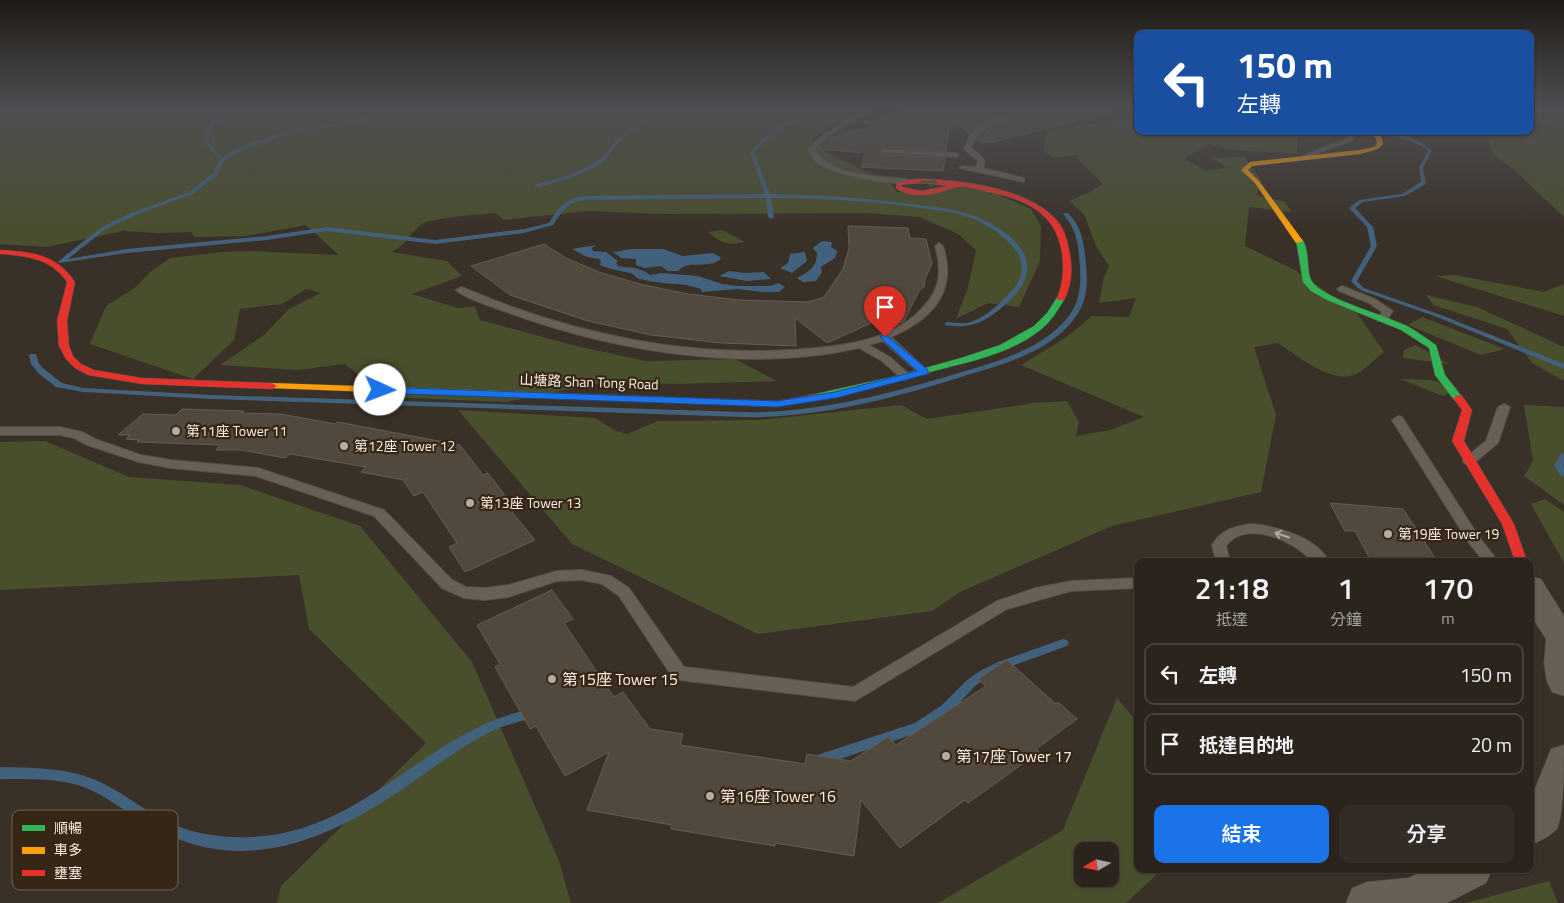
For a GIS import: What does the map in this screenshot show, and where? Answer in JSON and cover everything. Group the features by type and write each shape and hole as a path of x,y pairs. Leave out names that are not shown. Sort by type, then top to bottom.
{"street":[{"path":"1371,149 1250,164 1244,170 1257,182 1302,246 1307,282 1314,289 1330,298 1404,328 1433,347 1440,376 1467,410 1458,441 1508,524 1520,558"},
{"path":"906,181 898,184 899,188 914,194 938,192 963,185"},
{"name":"山塘路 Shan Tong Road","path":"0,252 44,257 59,265 68,274 71,282 67,291 60,334 67,357 91,373 142,381 777,404 836,395 967,360 1016,341 1045,320 1062,298 1066,287 1065,241 1062,232 1054,219 1027,202 990,189 963,185"},
{"path":"1534,596 1562,638 1564,682"},
{"path":"1534,823 1544,815 1564,762"},
{"path":"1367,903 1410,899 1464,873"}],"lane":[{"path":"812,149 817,160 831,167 854,174 906,181"},
{"path":"883,151 956,155 967,149"},
{"path":"967,149 977,155 982,161 958,176 963,185 973,178 971,168"},
{"path":"1301,158 1325,149"},
{"path":"956,155 958,162 971,168 1021,180"},
{"path":"461,290 538,320 638,344 684,351 752,354 823,351 885,337 907,327 924,315 938,297 944,279 944,262 939,246"},
{"path":"1342,289 1372,301 1388,311 1382,319"},
{"path":"885,337 924,372"},
{"path":"860,344 886,359 906,377"},
{"path":"1469,461 1492,443 1504,407"},
{"path":"1398,420 1474,540 1489,558"},
{"path":"0,431 60,432 78,435 91,442 140,458 172,464 258,472 379,513 447,584 464,592 485,594 508,591 557,576 582,575 606,580 624,592 679,673 855,694 1002,605 1036,594 1071,586 1108,583 1134,584"},
{"path":"1222,558 1219,545 1228,534 1246,529 1269,531 1293,539 1314,552 1319,558"}],"green space":[{"path":"0,149 822,149 890,183 897,192 966,187 992,192 1031,209 1041,226 1040,261 1019,307 988,303 956,319 968,287 976,250 958,234 920,217 866,213 663,214 588,211 504,220 496,213 469,215 422,224 401,246 391,252 447,261 462,276 412,294 458,308 475,306 480,320 576,346 646,361 735,359 777,381 678,384 605,382 507,402 386,397 345,364 298,370 220,365 264,335 289,309 321,293 306,289 282,304 240,309 234,340 193,379 90,344 106,306 136,287 150,272 170,258 250,251 339,255 306,225 246,236 194,237 192,232 123,231 47,247 0,244"},
{"path":"1043,149 1200,149 1184,158 1207,171 1227,167 1211,158 1245,157 1261,180 1256,195 1285,202 1291,212 1249,207 1245,246 1295,270 1357,313 1384,352 1360,372 1347,376 1337,376 1315,368 1278,343 1254,347 1276,415 1261,492 1112,526 960,592 932,611 758,634 572,544 458,410 595,418 616,431 627,434 658,421 759,420 901,405 927,419 1034,403 1067,401 1079,422 1076,436 1110,430 1144,417 1021,365 1065,338 1092,316 1129,317 1136,298 1099,303 1104,277 1109,266 1096,246 1084,214 1069,201 1103,184 1076,157 1083,154 1053,158 1043,151"},
{"path":"1231,149 1297,149 1297,154"},
{"path":"1491,149 1564,149 1564,217 1515,171 1493,154"},
{"path":"722,230 745,242 725,243 708,232"},
{"path":"1455,275 1544,292 1564,284 1564,316 1435,276"},
{"path":"1426,295 1477,307 1564,347 1564,381 1532,363 1507,329 1433,305"},
{"path":"1422,317 1505,349 1481,355 1408,325"},
{"path":"1416,345 1449,364 1403,358 1404,350"},
{"path":"1400,379 1431,380 1459,388 1443,396"},
{"path":"1524,405 1564,407 1564,505 1524,476 1533,461"},
{"path":"45,441 129,477 240,485 360,526 472,662 559,861 571,903 277,903 281,886 426,743 309,629 299,575 0,590 0,442"},
{"path":"1545,499 1564,512 1564,563 1531,504"},
{"path":"1117,698 1134,718 1134,873 1159,873 1126,903 938,903 1063,830"},
{"path":"1549,881 1558,903 1466,903"}],"water":[{"path":"822,241 832,242 831,247 837,251 835,258 821,267 822,272 816,281 803,282 797,278 809,271 814,265 817,253 813,248"},
{"path":"596,245 592,248 593,251 606,252 618,261 616,263 618,266 639,269 650,275 662,273 698,276 722,284 737,286 770,286 779,283 785,287 779,292 738,289 702,292 701,289 694,287 638,278 632,274 600,265 601,261 599,259 587,257 572,249"},
{"path":"631,249 663,249 683,256 712,253 721,259 710,264 687,266 682,267 678,271 668,271 661,266 645,268 636,265 636,259 621,258 613,252"},
{"path":"805,252 807,261 792,273 780,268 788,263 790,254"},
{"path":"729,271 745,273 764,272 771,279 747,281 719,276"}],"building":[{"path":"820,149 880,149 881,154 945,158 943,171 861,167 866,153"},
{"path":"917,149 946,149 946,151"},
{"path":"848,226 908,228 910,238 926,239 932,264 925,279 924,287 919,291 904,321 894,327 881,317 827,343 795,318 796,346 721,343 651,335 588,321 510,295 471,266 544,244 566,258 599,272 640,284 688,294 740,300 808,302 824,297 843,269 849,248"},
{"path":"182,409 281,414 335,424 338,422 460,445 483,475 488,473 516,510 512,512 535,540 465,572 449,547 457,543 423,492 414,496 403,480 361,472 366,467 290,454 285,458 241,450 216,450 220,445 137,442 139,440 126,439 130,435 118,435 143,414 176,415"},
{"name":"第19座 Tower 19","path":"1330,503 1403,509 1435,558 1369,558 1355,531 1345,531"},
{"path":"552,590 573,619 564,623 614,697 623,692 650,729 683,734 680,745 805,764 807,754 851,761 888,737 896,745 986,686 978,679 1007,660 1056,704 1058,702 1077,719 1036,749 1039,752 968,803 965,800 900,848 861,800 854,856 775,843 775,846 671,829 672,825 587,810 609,752 565,776 536,726 530,729 495,667 500,664 477,625"}],"waterway":[{"path":"212,149 222,160"},
{"path":"222,160 240,149"},
{"path":"537,186 596,164 602,160 610,149"},
{"path":"755,149 752,152 768,196"},
{"path":"1428,149 1430,151 1421,168 1424,183 1403,195 1361,201 1352,208 1370,227 1374,246 1354,281 1362,289 1439,316 1564,367"},
{"path":"63,260 101,230 116,222 191,193 215,174 222,160"},
{"path":"61,262 127,251 267,238 327,229 435,242 524,231 551,224 566,204 582,198 768,196"},
{"path":"768,196 866,200 948,210 971,216 994,227 1009,239 1021,255 1025,264 1022,282 1008,299 984,318 966,325 947,324"},
{"path":"768,196 771,217"},
{"path":"33,356 35,364 41,371 59,385 83,390 212,397 742,415 793,412 893,394 967,373 1031,349 1060,330 1080,304 1083,287 1080,239 1075,225 1066,214"},
{"path":"1564,456 1558,466 1564,474"},
{"path":"816,761 919,727 946,709 971,683 984,674 1002,665 1063,643"},
{"path":"178,833 205,840 238,844 272,842 308,834 366,806 482,730 506,720 532,714"},
{"path":"0,773 50,774 70,777 110,794 136,810"}],"traffic: fast":[{"path":"1299,241 1302,245 1307,282 1314,289 1330,298 1404,328 1433,347 1440,375 1458,398"},
{"path":"815,397 899,378 1003,348 1037,328 1051,314 1061,298"}],"traffic: slow":[{"path":"1299,241 1257,182 1244,170 1250,164 1371,149"},
{"path":"272,386 531,395"}],"traffic: jam":[{"path":"958,184 951,187 929,193 914,193 899,188 899,184 921,181 937,182 952,184 960,185 1014,196 1045,212 1056,225 1064,240 1067,275 1061,298"},
{"path":"0,252 31,255 49,261 65,273 71,282 62,321 64,346 69,357 78,366 91,373 142,381 272,386"},
{"path":"531,395 777,404 815,397"},
{"path":"1458,398 1467,410 1458,441 1508,524 1520,558"}],"place":[{"name":"第11座 Tower 11","path":"176,431"},
{"name":"第12座 Tower 12","path":"344,446"},
{"name":"第13座 Tower 13","path":"470,503"},
{"name":"第19座 Tower 19","path":"1388,534"},
{"name":"第15座 Tower 15","path":"552,679"},
{"name":"第17座 Tower 17","path":"946,756"},
{"name":"第16座 Tower 16","path":"710,796"}],"route":[{"path":"380,390 777,404 836,395 924,372 885,337"}]}
